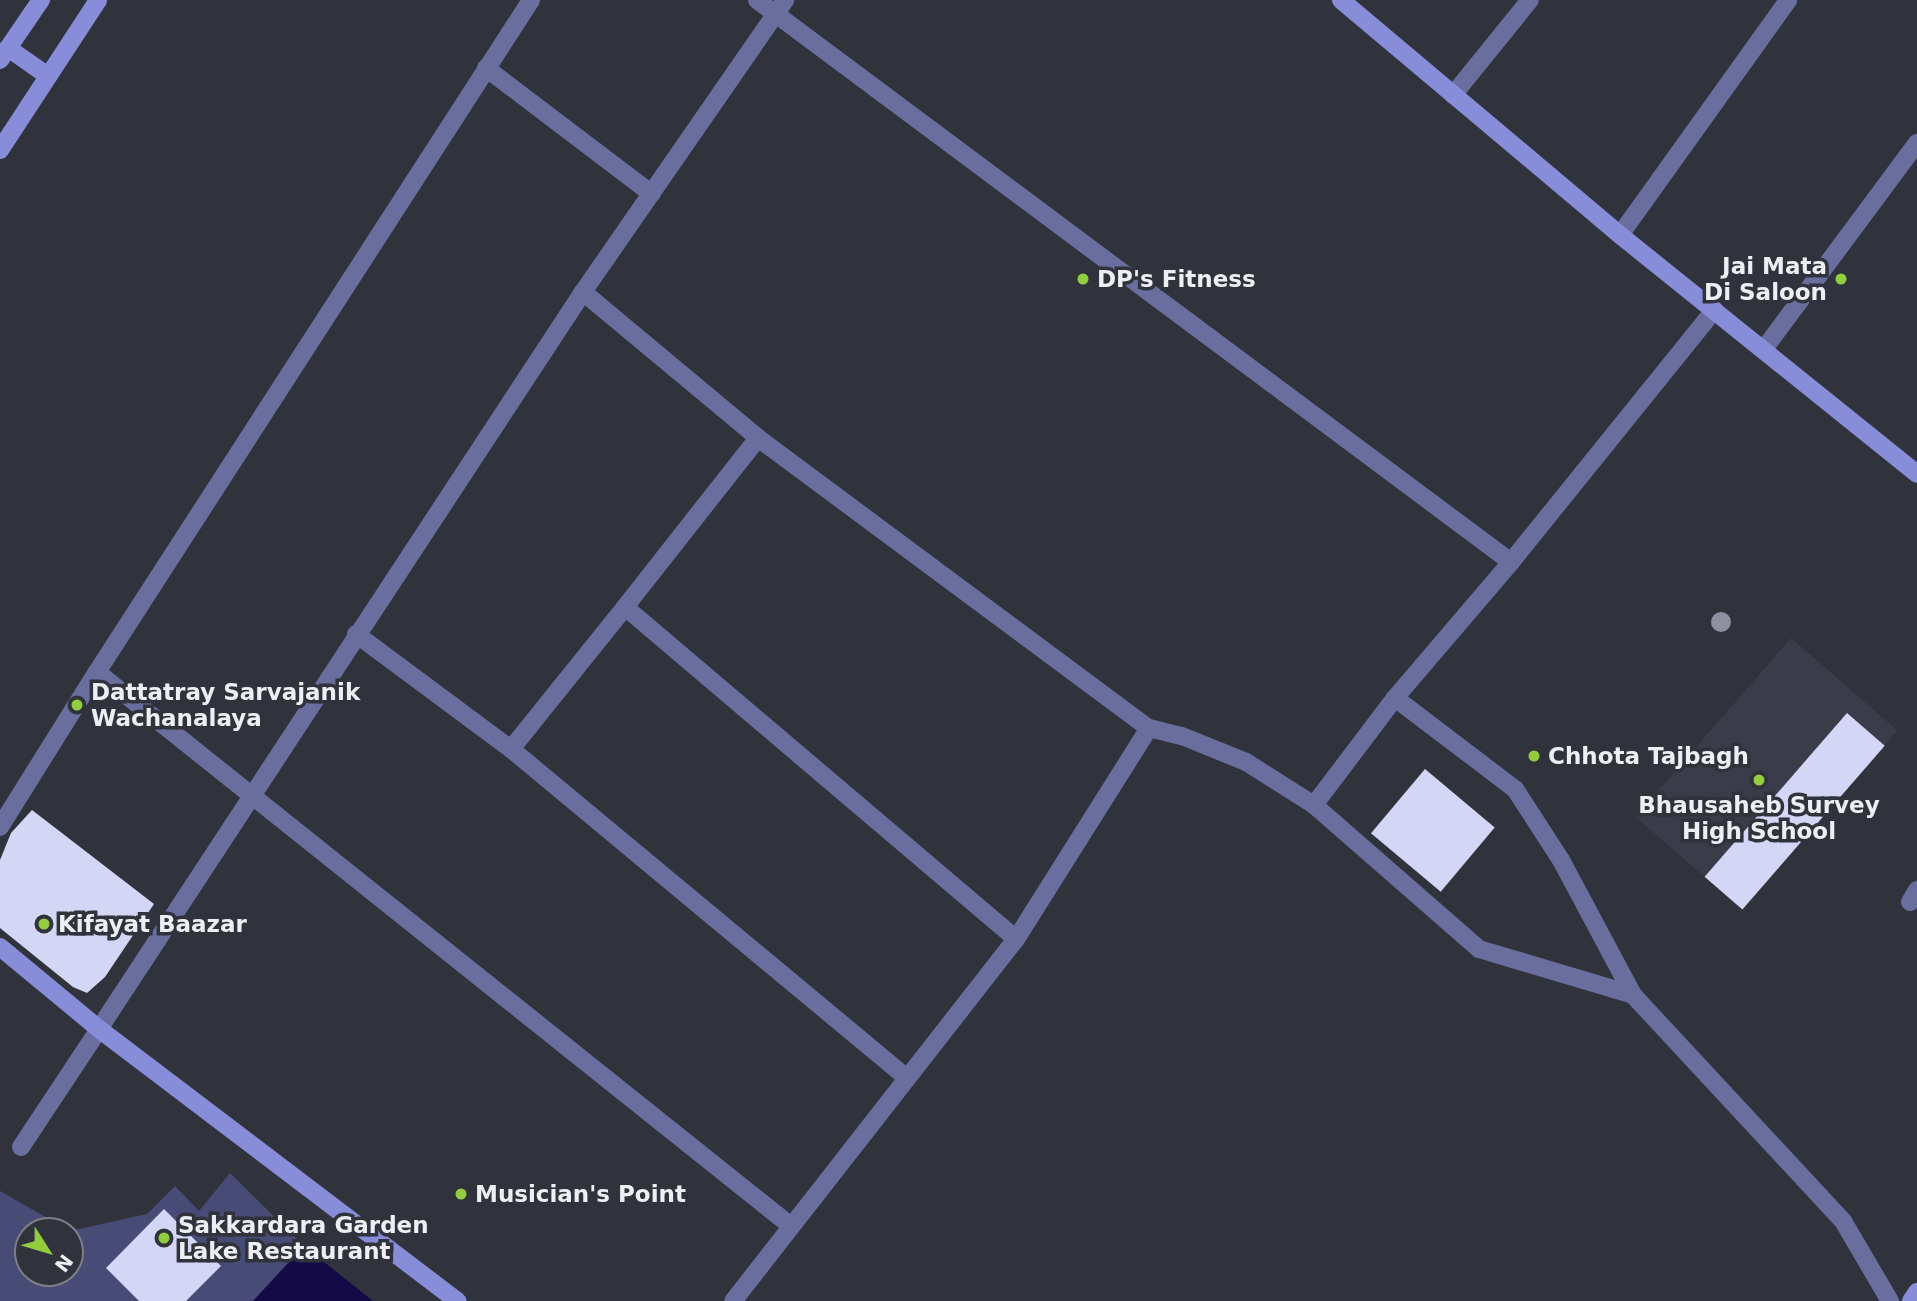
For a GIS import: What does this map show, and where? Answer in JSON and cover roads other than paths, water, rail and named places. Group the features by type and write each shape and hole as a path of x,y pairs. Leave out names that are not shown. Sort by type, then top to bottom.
{"main road":[{"path":"41,0 4,54 48,76"},
{"path":"0,150 98,0"},
{"path":"1341,0 1620,235 1914,465"},
{"path":"0,947 99,1029 457,1301"},
{"path":"1911,1301 1917,1292"}],"street":[{"path":"0,827 97,672 531,0"},
{"path":"757,0 780,6 1511,562"},
{"path":"1453,95 1530,0"},
{"path":"1620,235 1788,0"},
{"path":"21,1147 583,292 780,6"},
{"path":"486,68 652,194"},
{"path":"1764,349 1917,143"},
{"path":"583,292 758,438 1149,728 1182,736 1246,762 1314,806 1479,949 1633,995"},
{"path":"1314,806 1395,698 1511,562 1714,310"},
{"path":"511,749 758,438"},
{"path":"625,607 1016,939"},
{"path":"356,634 511,749 907,1078"},
{"path":"97,672 791,1226"},
{"path":"1395,698 1515,789 1561,860 1633,995 1843,1221 1890,1301"},
{"path":"733,1301 1016,939 1149,728"}],"place":[{"name":"DP's Fitness","path":"1083,279"},
{"name":"Jai Mata Di Saloon","path":"1841,279"},
{"name":"Dattatray Sarvajanik Wachanalaya","path":"77,705"},
{"name":"Chhota Tajbagh","path":"1534,756"},
{"name":"Bhausaheb Survey High School","path":"1759,780"},
{"name":"Kifayat Baazar","path":"44,924"},
{"name":"Musician's Point","path":"461,1194"},
{"name":"Sakkardara Garden Lake Restaurant","path":"164,1238"}]}
